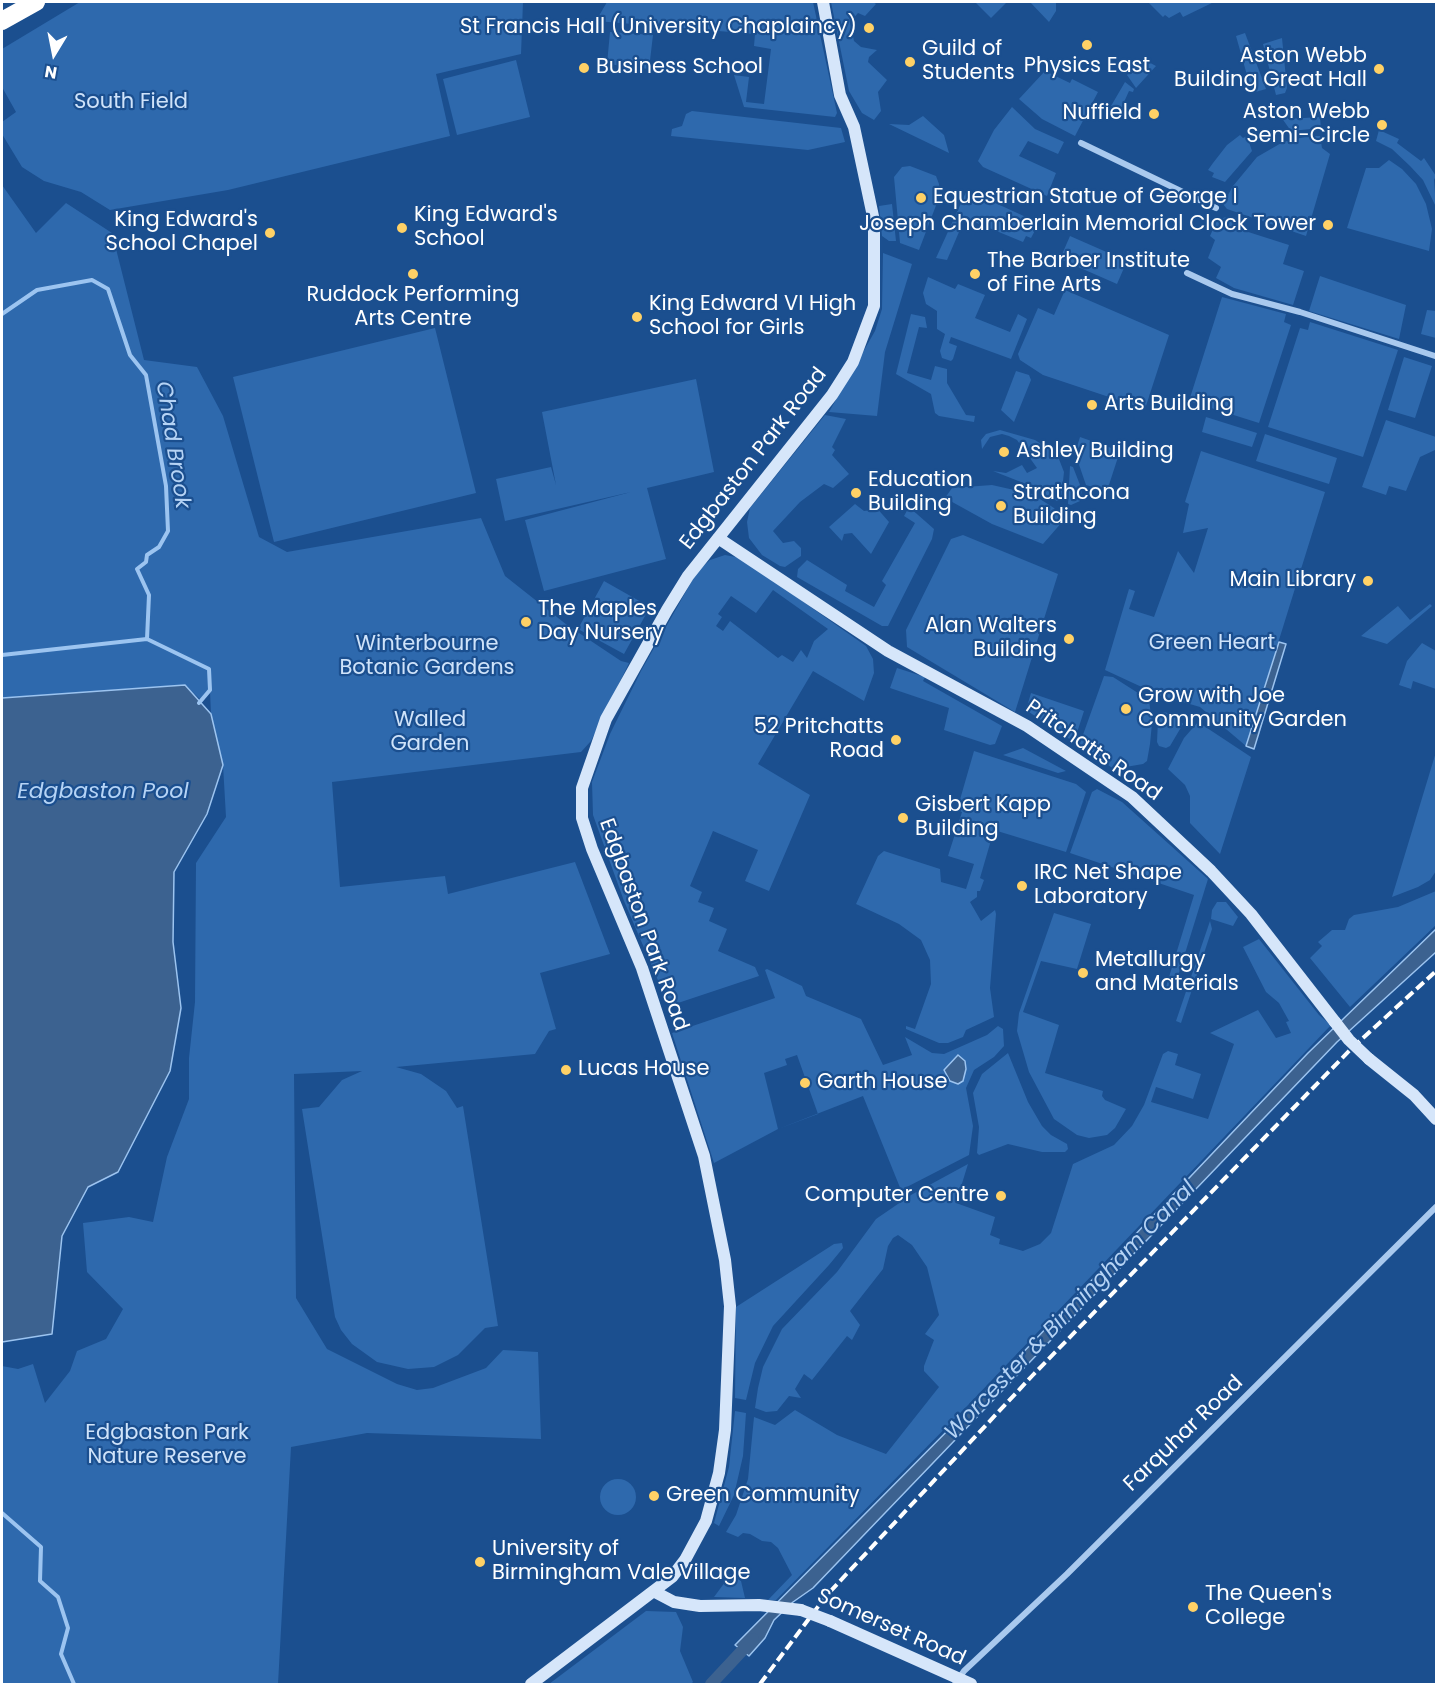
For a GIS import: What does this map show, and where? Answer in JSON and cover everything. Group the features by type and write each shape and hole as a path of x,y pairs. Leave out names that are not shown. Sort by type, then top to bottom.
{"highway":[{"path":"2,21 36,2"}],"street":[{"name":"Edgbaston Park Road","path":"531,1684 672,1577 698,1539 706,1521 719,1473 725,1430 729,1295 725,1260 704,1156 642,968 592,849 582,818 582,788 606,719 667,610 718,538 832,395 853,362 874,306 874,221 854,127 840,95 823,2"},
{"path":"1081,143 1216,208"},
{"path":"1187,273 1226,292 1435,356"},
{"name":"Pritchatts Road","path":"718,538 888,651 1027,726 1132,797 1211,871 1251,914 1349,1040 1413,1095 1437,1119"},
{"name":"Farquhar Road","path":"956,1681 1437,1207"},
{"name":"Somerset Road","path":"655,1592 674,1602 700,1606 759,1605 798,1610 830,1621 956,1681 971,1684"}],"green space":[{"name":"South Field","path":"80,2 523,2 521,54 436,74 450,136 228,190 110,210 81,192 44,181 22,167 2,134 2,122 16,112 2,87 2,49"},
{"path":"607,2 813,2 837,113 835,117 744,107 734,75 749,77 746,102 764,104 771,49 754,46 755,34 596,21"},
{"path":"831,2 873,2 876,4 865,16 858,13 850,22 854,41 861,47 877,50 869,57 868,62 887,80 878,92 881,111 874,120 862,113 849,91"},
{"path":"975,2 1007,2 991,18"},
{"path":"1030,2 1056,2 1056,11 1049,22"},
{"path":"1148,2 1214,2 1183,17 1180,12 1169,18 1165,15 1163,17"},
{"path":"610,32 653,35 649,69 607,64"},
{"path":"1245,33 1266,89 1252,93 1236,36"},
{"path":"1282,38 1287,88 1285,93 1276,95 1263,44"},
{"path":"1143,59 1156,66 1136,88 1127,75"},
{"path":"516,60 530,117 457,135 443,79"},
{"path":"1045,71 1070,83 1072,79 1098,92 1075,136 1042,119 1019,99"},
{"path":"1125,82 1134,89 1133,92 1129,91 1120,111 1111,106"},
{"path":"1012,107 1035,129 1064,142 1058,154 1028,141 1019,156 1056,173 1047,196 983,167 978,161 994,130"},
{"path":"692,111 841,128 845,142 808,150 671,136 672,129 682,126 686,114"},
{"path":"1288,115 1288,119 1320,117 1321,128 1291,131 1281,117"},
{"path":"923,116 944,135 949,153 889,124 909,125"},
{"path":"1379,130 1399,139 1397,143 1421,161 1424,158 1436,176 1434,180 1436,207 1423,180 1392,149 1376,141"},
{"path":"1240,135 1243,138 1247,136 1252,151 1225,182 1212,177 1214,173 1208,170 1227,145"},
{"path":"1320,136 1322,148 1330,154 1306,236 1227,209 1223,204 1233,186 1257,157 1283,142"},
{"path":"1389,160 1402,169 1416,184 1426,204 1432,229 1429,251 1347,228 1366,168 1379,168"},
{"path":"910,166 936,176 939,184 940,195 919,250 900,243 894,177 902,167"},
{"path":"2,185 36,233 66,203 112,233 144,360 197,367 223,416 259,537 287,552 481,518 505,576 567,625 621,661 629,663 591,741 581,752 332,782 340,887 445,876 448,894 575,862 610,954 540,973 556,1029 549,1031 535,1054 396,1067 421,1074 446,1091 457,1108 463,1106 498,1326 485,1328 458,1355 434,1367 408,1369 377,1362 352,1344 341,1330 335,1317 302,1109 319,1107 342,1080 362,1071 294,1074 296,1298 327,1349 397,1384 417,1390 433,1388 486,1368 503,1350 538,1352 541,1439 367,1433 291,1447 278,1684 2,1684 2,1366 18,1369 33,1364 45,1403 70,1371 77,1351 106,1339 123,1309 87,1272 83,1223 129,1217 153,1222 167,1157 189,1099 189,1058 195,1002 196,863 226,817 223,765 211,714 210,691 201,700 185,685 2,698"},
{"path":"967,190 1039,223 1031,238 1026,236 1023,242 965,218 947,260 936,258"},
{"path":"892,204 896,241 889,241 882,236 879,206"},
{"path":"1226,217 1243,225 1242,230 1289,245 1283,264 1304,271 1293,305 1234,288 1216,278 1221,267 1208,258 1215,240 1210,236 1217,220"},
{"path":"1070,236 1127,261 1117,284 1060,259"},
{"path":"883,253 912,264 885,352 877,416 829,412 875,331 882,309"},
{"path":"1320,276 1406,305 1399,339 1309,311"},
{"path":"928,277 955,289 958,284 985,295 975,318 1010,332 1018,314 1027,319 1011,359 951,337 949,343 957,346 953,359 951,361 942,358 940,351 945,334 937,329 937,311 926,304 923,293"},
{"path":"1065,290 1169,335 1145,409 1043,375 1020,360 1018,354 1038,308 1054,315"},
{"path":"1222,297 1286,314 1284,322 1291,325 1259,423 1189,401"},
{"path":"1427,310 1436,311 1436,338 1421,334"},
{"path":"911,314 925,317 927,328 919,327 907,373 931,380 935,366 947,369 947,383 966,415 975,416 974,422 939,416 935,413 931,394 896,374"},
{"path":"1310,322 1398,350 1363,457 1268,427 1300,328 1308,330"},
{"path":"435,328 476,493 274,542 233,377"},
{"path":"1404,357 1432,366 1415,418 1388,410"},
{"path":"1016,371 1029,375 1031,380 1014,422 1001,410"},
{"path":"696,379 714,472 647,488 666,559 544,591 525,520 631,492 505,521 496,479 551,467 556,485 542,412"},
{"path":"825,415 846,419 832,447 835,450 832,455 849,474 833,488 824,484 800,502 773,531 783,543 794,541 801,548 801,556 785,567 780,566 762,555 749,538 747,522 750,508"},
{"path":"1206,417 1257,433 1252,447 1202,432"},
{"path":"1386,420 1436,437 1435,450 1420,457 1406,491 1389,486 1386,495 1362,487"},
{"path":"1000,430 1035,440 1057,454 1064,472 1061,500 1057,501 1031,486 993,471 1006,473 1022,465 1027,473 1037,468 1017,440 1009,436 1002,434 990,437 982,449 981,440 986,434"},
{"path":"1265,434 1337,458 1329,484 1256,461"},
{"path":"1080,437 1120,451 1107,491 1086,485 1075,453"},
{"name":"Green Heart","path":"1201,451 1325,492 1246,746 1200,707 1159,695 1105,670 1129,589 1135,591 1129,609 1154,617 1178,551 1194,573 1208,528 1183,533 1189,504 1185,502"},
{"path":"1070,466 1073,467 1082,490 1080,501 1071,505 1068,504"},
{"path":"992,485 1032,494 1054,508 1063,521 1043,544 992,524 945,498 952,488"},
{"path":"855,504 864,511 873,510 875,506 889,522 871,554 852,533 844,534 842,541 829,527"},
{"path":"909,507 934,529 932,539 888,626 882,626 797,577 798,569 807,560 847,585 845,591 874,607 886,585 882,581 915,523 904,516"},
{"path":"963,535 1058,574 1015,712 907,647 906,630 951,539"},
{"path":"725,555 741,558 866,646 873,659 874,673 864,701 813,671 758,764 810,795 769,891 745,881 758,850 713,831 690,886 702,892 698,902 714,908 709,921 727,929 718,951 755,967 759,976 669,1006 624,901 593,815 592,782 610,734 641,671 697,572 710,560","holes":["773,590 828,629 814,641 807,658 801,650 793,662 782,655 778,658 730,621 723,631 716,626 722,617 718,614 731,596 756,613"]},
{"path":"604,581 650,607 624,654 578,629"},
{"path":"1430,604 1432,606 1387,644 1361,636 1398,606 1410,620"},
{"path":"1422,643 1436,651 1436,689 1413,681 1411,689 1399,685 1407,661"},
{"path":"897,668 925,677 923,681 1002,726 995,744 990,745 944,730 949,708 890,688"},
{"path":"1104,676 1113,677 1149,700 1152,723 1147,761 1143,764 1114,769 1079,746"},
{"path":"1031,693 1084,711 1074,742 1026,710"},
{"path":"1163,712 1177,715 1183,724 1170,746 1166,748 1159,746 1157,742 1158,720"},
{"path":"1198,722 1251,757 1220,854 1190,823 1190,796 1185,785 1168,769 1184,738"},
{"path":"1023,748 1066,771 1058,773 1003,755"},
{"path":"974,751 1076,784 1086,792 1066,852 994,830 980,878 984,880 980,891 977,891 977,897 970,902 981,921 995,910 996,914 990,988 994,1017 966,1030 963,1037 948,1043 939,1043 906,1029 906,1026 915,1029 931,984 930,960 921,940 899,924 856,904 878,856 884,851 940,869 941,882 966,889 974,864 948,856 962,812 957,810"},
{"path":"1436,752 1436,871 1430,880 1392,897"},
{"path":"1097,789 1122,802 1208,879 1174,989 1166,987 1194,895 1070,853 1092,792"},
{"path":"1436,891 1436,925 1350,1007 1310,958 1322,946 1318,942 1332,930 1345,930 1349,919 1354,915 1398,907"},
{"path":"1217,902 1226,902 1238,917 1233,926 1211,919 1212,910"},
{"path":"1054,913 1091,924 1077,969 1041,961 1023,1012 1059,1025 1045,1073 1103,1091 1102,1096 1105,1100 1126,1109 1115,1128 1107,1135 1089,1138 1077,1135 1054,1119 1029,1072 1017,1031 1019,1013"},
{"path":"1210,921 1212,929 1181,1023 1176,1021"},
{"path":"1259,939 1319,1015 1331,1025 970,1403 776,1600 768,1600 792,1575 778,1548 771,1542 762,1541 750,1534 743,1533 738,1537 726,1532 736,1515 748,1479 754,1417 775,1425 795,1410 837,1435 886,1454 939,1387 924,1371 934,1340 925,1334 939,1315 927,1267 912,1245 898,1235 888,1246 883,1269 850,1311 860,1325 852,1340 847,1336 812,1380 804,1374 795,1389 801,1398 789,1396 777,1411 766,1412 755,1408 758,1388 763,1367 782,1329 837,1272 876,1219 911,1195 968,1164 956,1203 995,1217 990,1235 1000,1239 999,1244 1023,1251 1040,1244 1051,1233 1073,1164 1114,1145 1132,1126 1144,1105 1163,1054 1168,1051 1178,1054 1175,1065 1201,1074 1193,1099 1156,1087 1151,1102 1208,1119 1234,1044 1210,1033 1258,1010 1276,1038 1291,1033 1286,1022 1289,1021 1279,1003 1266,992 1243,947"},
{"path":"765,970 802,986 806,996 861,1019 883,1065 912,1055 905,1037 932,1053 944,1054 987,1035 998,1026 1003,1029 1004,1046 994,1057 974,1070 966,1088 973,1126 969,1155 901,1190 863,1096 818,1114 797,1055 785,1059 787,1065 764,1073 778,1129 714,1163 672,1033 775,998"},
{"path":"1008,1053 1028,1102 1042,1126 1051,1135 1067,1144 1068,1149 1065,1152 1042,1152 1008,1144 979,1155 977,1153 979,1127 973,1093 982,1074"},
{"path":"842,1243 843,1248 829,1265 773,1326 755,1363 746,1400 735,1398 736,1307 834,1244"},
{"path":"735,1411 746,1413 743,1456 734,1495 719,1526 714,1523 729,1467"},
{"path":"618,1479 631,1484 636,1497 631,1510 618,1515 605,1510 600,1497 605,1484"},
{"path":"731,1574 741,1581 745,1598 714,1597"},
{"name":"University of Birmingham Vale Village","path":"646,1611 676,1612 683,1627 680,1651 693,1682 691,1684 549,1684"}],"water":[{"path":"1279,642 1286,644 1254,749 1246,746"},
{"name":"Edgbaston Pool","path":"185,685 211,714 223,765 207,814 174,872 173,942 181,1008 170,1071 118,1172 88,1187 62,1236 52,1334 2,1342 2,698"},
{"path":"1436,929 1436,952 1337,1042 813,1588 793,1602 774,1620 765,1638 749,1656 735,1645 974,1404 1308,1053"},
{"path":"958,1055 965,1061 966,1069 963,1081 958,1084 950,1081 944,1070"}],"waterway":[{"name":"Chad Brook","path":"2,314 37,290 92,280 108,289 130,355 146,375 166,486 168,531 159,547 147,555 146,562 137,569 149,595 147,639 209,669 210,690 199,703"},
{"path":"2,655 147,639"},
{"name":"Chad Brook","path":"2,1513 41,1547 40,1581 58,1597 68,1628 61,1654 74,1684"},
{"name":"Worcester & Birmingham Canal","path":"711,1684 753,1639"}],"railway":[{"path":"760,1684 826,1596 1032,1376 1351,1049 1436,971"}],"place":[{"name":"St Francis Hall (University Chaplaincy)","path":"869,28"},
{"name":"Physics East","path":"1087,45"},
{"name":"Guild of Students","path":"910,62"},
{"name":"Business School","path":"584,68"},
{"name":"Aston Webb Building Great Hall","path":"1379,69"},
{"name":"Nuffield","path":"1154,114"},
{"name":"Aston Webb Semi-Circle","path":"1382,125"},
{"name":"Equestrian Statue of George I","path":"921,198"},
{"name":"Joseph Chamberlain Memorial Clock Tower","path":"1328,225"},
{"name":"King Edward's School","path":"402,228"},
{"name":"King Edward's School Chapel","path":"270,233"},
{"name":"Ruddock Performing Arts Centre","path":"413,274"},
{"name":"The Barber Institute of Fine Arts","path":"975,274"},
{"name":"King Edward VI High School for Girls","path":"637,317"},
{"name":"Arts Building","path":"1092,405"},
{"name":"Ashley Building","path":"1004,452"},
{"name":"Education Building","path":"856,493"},
{"name":"Strathcona Building","path":"1001,506"},
{"name":"Main Library","path":"1368,581"},
{"name":"The Maples Day Nursery","path":"526,622"},
{"name":"Alan Walters Building","path":"1069,639"},
{"name":"Grow with Joe Community Garden","path":"1126,709"},
{"name":"52 Pritchatts Road","path":"896,740"},
{"name":"Gisbert Kapp Building","path":"903,818"},
{"name":"IRC Net Shape Laboratory","path":"1022,886"},
{"name":"Metallurgy and Materials","path":"1083,973"},
{"name":"Lucas House","path":"566,1070"},
{"name":"Garth House","path":"805,1083"},
{"name":"Computer Centre","path":"1001,1196"},
{"name":"Green Community","path":"654,1496"},
{"name":"University of Birmingham Vale Village","path":"480,1562"},
{"name":"The Queen's College","path":"1193,1607"}],"park label":[{"name":"Winterbourne Botanic Gardens","path":"427,657"},
{"name":"Walled Garden","path":"430,733"},
{"name":"Edgbaston Park Nature Reserve","path":"167,1446"}]}
